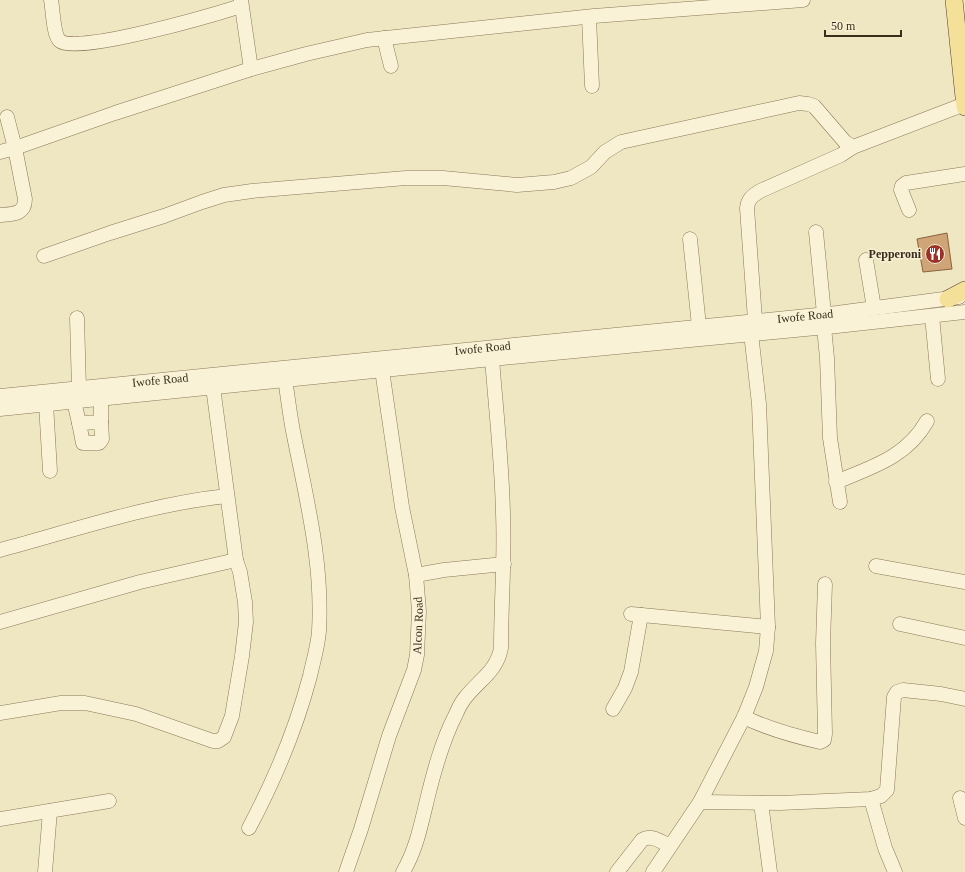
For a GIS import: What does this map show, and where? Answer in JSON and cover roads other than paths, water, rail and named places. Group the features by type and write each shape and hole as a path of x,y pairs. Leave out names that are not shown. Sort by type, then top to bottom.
{"main road":[{"path":"954,0 965,107"},
{"path":"948,299 965,290"}],"street":[{"path":"52,0 55,33 59,41 66,44 134,35 196,20 241,3 252,69"},
{"path":"0,152 252,69 306,54 367,40 589,17 803,0"},
{"path":"589,17 592,86"},
{"path":"384,38 391,66"},
{"path":"44,256 224,195 252,191 406,178 443,178 517,185 554,182 571,178 591,167 605,152 620,142 799,103 814,106 845,142 853,147"},
{"path":"654,872 700,802 744,717 756,687 766,651 768,627 759,404 753,327 748,201 760,191 840,155 853,147 964,104"},
{"path":"0,215 16,214 23,209 25,205 15,148 7,117"},
{"path":"909,210 901,190 902,186 906,183 965,174"},
{"path":"816,232 827,358 830,438 840,502"},
{"path":"690,240 699,326"},
{"path":"866,260 874,308"},
{"name":"Iwofe Road","path":"824,320 874,308 965,296"},
{"name":"Iwofe Road","path":"0,409 46,404 77,395 101,398 492,359 753,327 824,320 932,316 965,312"},
{"path":"932,316 938,379"},
{"path":"77,318 77,395 83,443 99,443 102,439 101,398"},
{"name":"Iwofe Road","path":"0,396 77,395 699,326 753,327"},
{"path":"403,872 413,850 433,778 455,715 464,699 494,667 500,657 502,648 504,564 501,464 492,359"},
{"name":"Alcon Road","path":"346,872 361,829 389,736 414,670 417,655 419,611 416,575 402,507 382,370"},
{"path":"249,828 277,772 295,725 305,696 318,633 320,604 318,569 285,379"},
{"path":"0,713 61,703 85,703 136,714 213,742 221,740 224,737 232,716 246,622 242,584 236,560 213,387"},
{"path":"46,404 50,471"},
{"path":"836,482 882,463 907,448 922,431 927,421"},
{"path":"80,423 101,422"},
{"path":"0,550 118,517 196,500 227,496"},
{"path":"0,622 140,582 236,560"},
{"path":"416,575 444,570 504,564"},
{"path":"876,566 965,582"},
{"path":"744,717 762,726 789,734 820,742 824,740 825,699 823,643 825,584"},
{"path":"613,709 625,688 631,672 636,614 768,627"},
{"path":"900,624 965,638"},
{"path":"700,802 871,799 881,796 887,790 894,696 897,692 903,690 941,694 965,699"},
{"path":"960,798 965,818"},
{"path":"871,799 885,848 895,872"},
{"path":"0,819 109,801"},
{"path":"761,802 770,872"},
{"path":"45,872 50,811"},
{"path":"617,872 646,837 652,837 670,846"}],"place":[{"name":"Pepperoni","path":"935,254"}]}
